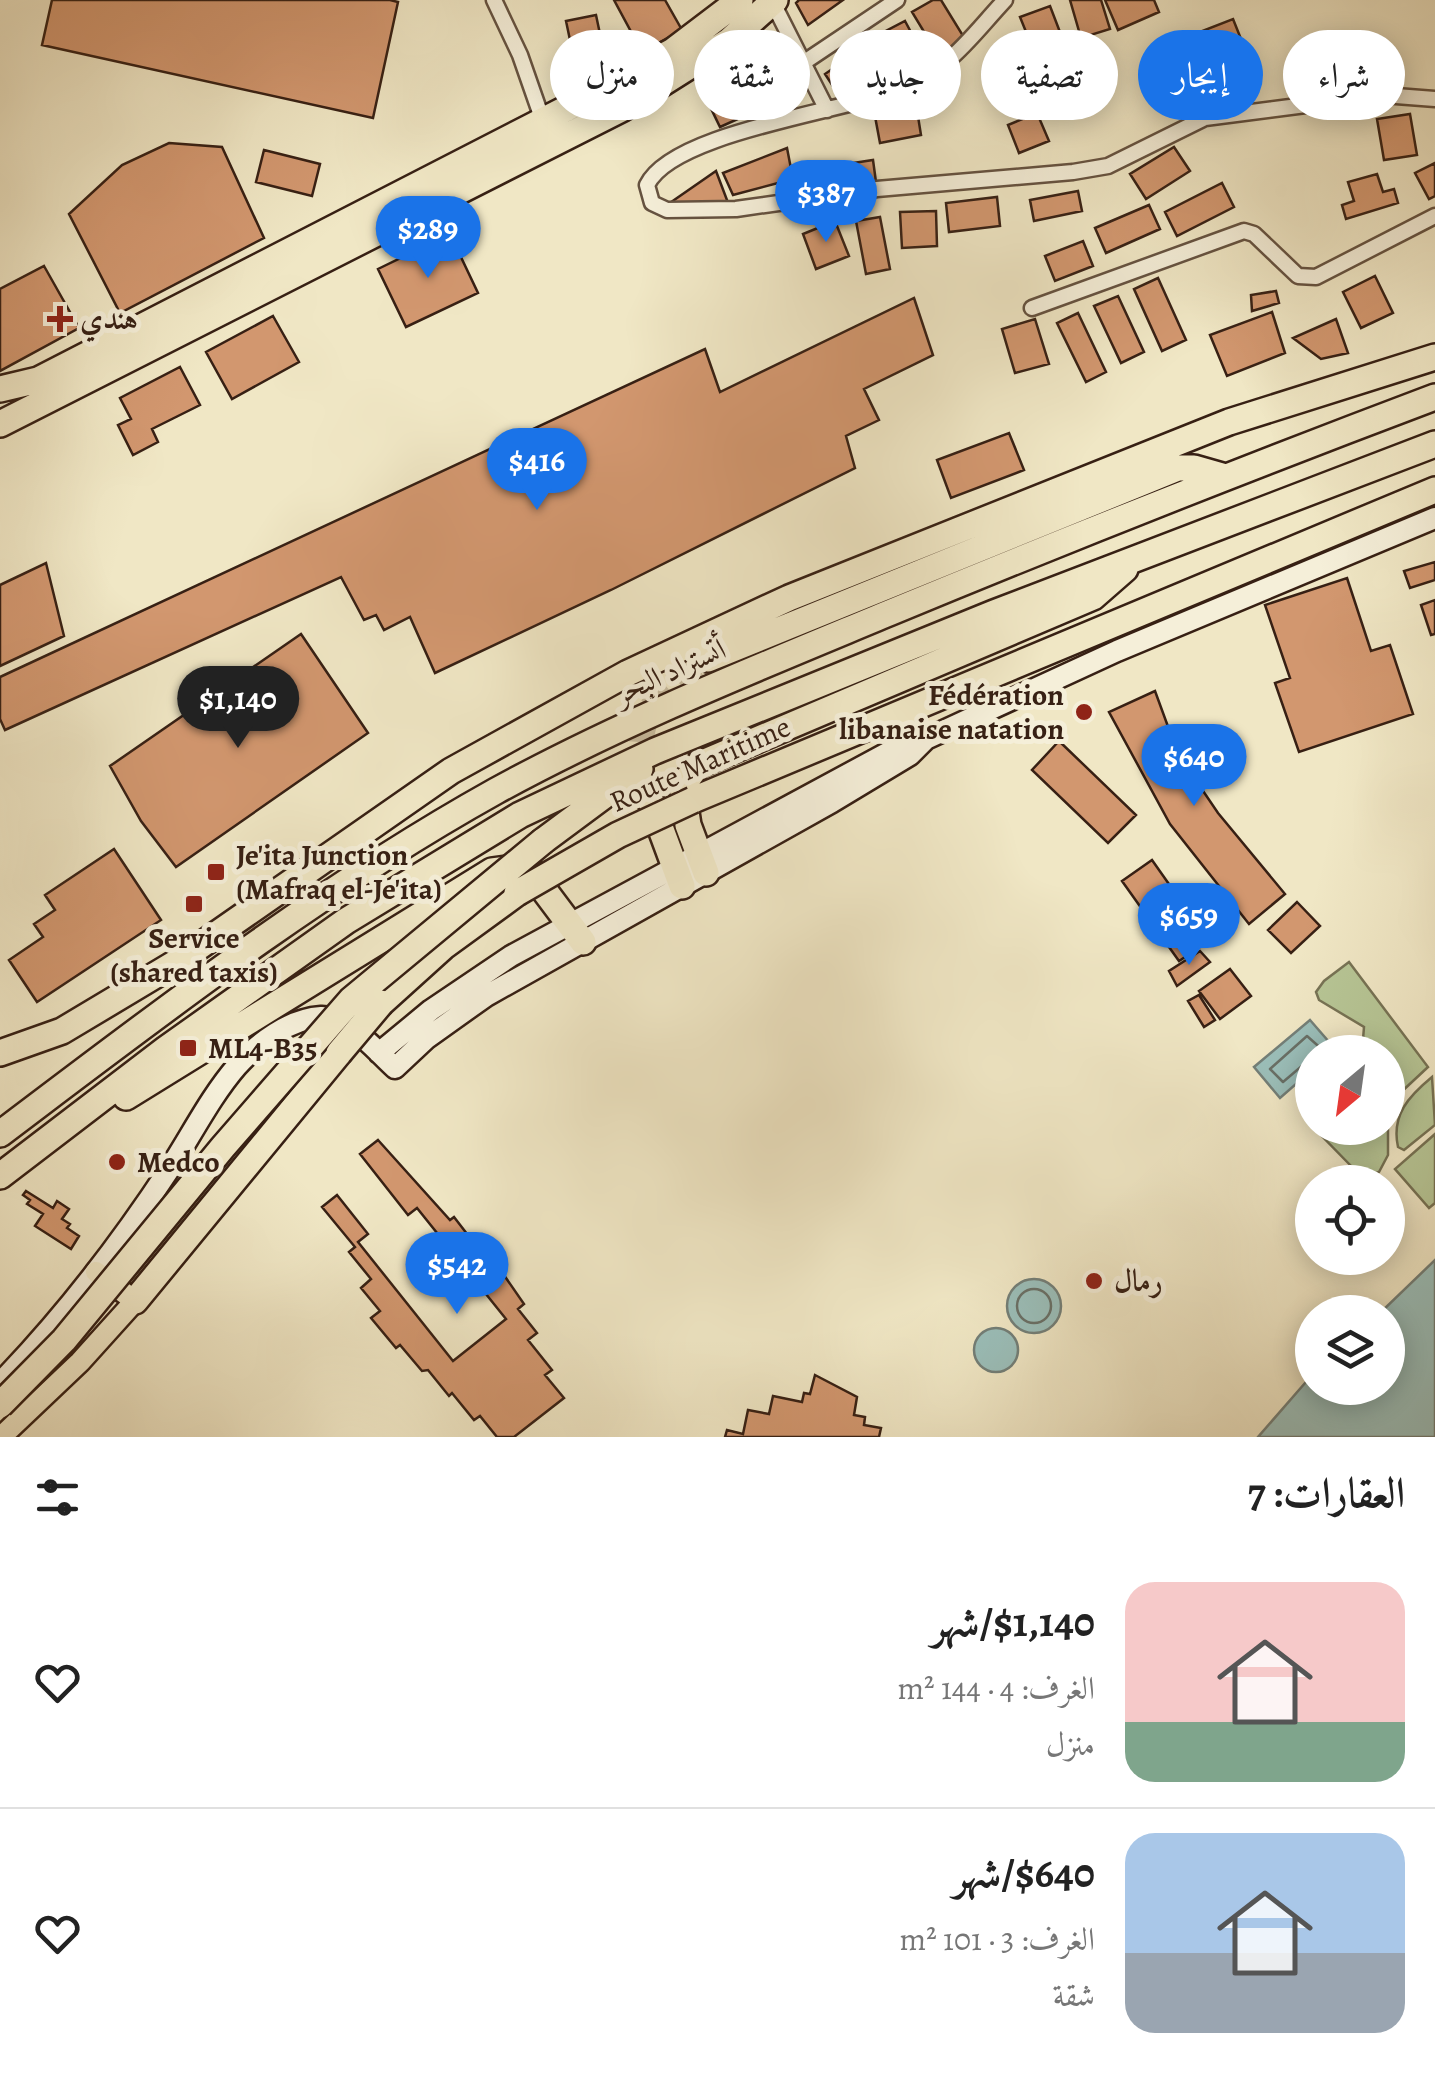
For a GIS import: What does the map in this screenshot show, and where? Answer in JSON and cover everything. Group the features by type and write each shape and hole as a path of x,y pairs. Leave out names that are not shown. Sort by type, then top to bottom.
{"highway":[{"path":"0,389 38,380 543,120 673,50 740,0"},
{"path":"0,424 622,108 729,41 774,2"},
{"path":"0,1052 62,1031 174,964 451,771 628,673 789,598 1228,422 1435,357"},
{"path":"0,416 62,393"},
{"name":"أتستراد البحر","path":"0,1134 250,946 414,838 497,790 627,726 1222,476 1435,397"},
{"path":"0,1176 246,991 401,885 520,816 655,752 1133,560 1435,444"},
{"path":"708,659 1178,468 1222,476"},
{"name":"Route Maritime","path":"134,1302 381,1003 443,946 550,872 618,835 758,771 1435,490"},
{"path":"702,864 688,825 682,786 698,765 1093,598 1133,560"},
{"path":"0,1405 64,1340 223,1146 350,1000 543,840 636,774 655,752"},
{"path":"645,786 678,876"},
{"path":"76,1118 111,1107 492,871 521,867 532,874 576,933"},
{"path":"0,1063 250,946"}],"main road":[{"path":"1,1437 80,1362 134,1302 96,1272"}],"street":[{"path":"494,0 520,55 543,120"},
{"path":"810,58 896,0"},
{"path":"1005,0 969,45 934,72 894,91 703,144 670,160 652,177 646,193 656,207 667,210 736,209 876,188 1060,174 1108,166 1204,118 1383,95 1435,100"},
{"path":"774,2 787,30"},
{"path":"810,77 827,110"},
{"path":"1032,308 1244,231 1254,234 1298,276 1316,277 1435,216"},
{"path":"379,1053 479,975 576,933 678,876 848,792 910,754 926,739 1117,651 1435,518"},
{"path":"0,1383 62,1316 127,1232 230,1074 266,1041 294,1022 326,1017 346,1026 395,1068 427,1038 576,933"}],"green space":[{"path":"1349,962 1404,1035 1363,1035 1364,1027 1319,1000 1316,992"},
{"path":"1405,1036 1428,1067 1405,1088"},
{"path":"1432,1077 1435,1125 1404,1150 1398,1145 1405,1145 1405,1105"},
{"path":"1435,1134 1435,1203 1429,1208 1405,1180 1405,1165 1400,1165"},
{"path":"1331,1145 1388,1145 1383,1165 1350,1165"}],"water":[{"path":"1310,1020 1323,1035 1295,1035 1295,1085 1280,1098 1254,1067"},
{"path":"1435,1260 1435,1437 1258,1437 1295,1395 1295,1405 1405,1405 1405,1295 1399,1295"},
{"path":"1034,1279 1053,1287 1061,1306 1053,1325 1034,1333 1015,1325 1007,1306 1015,1287"},
{"path":"996,1328 1012,1334 1018,1350 1012,1366 996,1372 980,1366 974,1350 980,1334"}],"building":[{"path":"52,0 398,2 373,118 42,45"},
{"path":"614,0 665,0 682,30 674,34 674,30 630,30"},
{"path":"843,0 808,25 796,3"},
{"path":"933,0 941,0 959,30 923,30 912,12"},
{"path":"1070,0 1101,0 1110,29 1079,30"},
{"path":"1105,0 1154,0 1159,12 1118,30"},
{"path":"1050,6 1059,30 1025,30 1020,17"},
{"path":"596,15 599,30 568,30 566,21"},
{"path":"1233,19 1237,30 1205,30"},
{"path":"905,21 910,30 888,30"},
{"path":"1410,114 1417,155 1384,160 1377,120 1405,120 1405,115"},
{"path":"717,120 736,120 720,127"},
{"path":"876,120 919,120 921,135 880,143"},
{"path":"1020,120 1040,120 1049,141 1019,153 1008,125"},
{"path":"169,143 222,147 264,238 120,313 69,214 122,165"},
{"path":"1174,147 1190,171 1146,199 1130,174"},
{"path":"787,148 793,179 733,195 723,173"},
{"path":"264,150 320,164 312,196 256,182"},
{"path":"873,160 876,182 831,189 827,167"},
{"path":"1435,163 1435,196 1429,199 1415,173"},
{"path":"716,171 730,208 664,207"},
{"path":"1377,174 1383,192 1394,189 1398,203 1346,219 1342,205 1354,201 1348,182"},
{"path":"1222,183 1234,207 1177,236 1165,212"},
{"path":"1078,191 1082,211 1034,221 1030,200"},
{"path":"997,197 1000,226 949,232 946,203"},
{"path":"1149,205 1160,229 1106,253 1095,228"},
{"path":"936,211 937,246 902,248 900,212"},
{"path":"880,217 890,269 866,274 856,221"},
{"path":"835,221 849,256 816,269 803,234"},
{"path":"450,234 478,293 406,327 378,269"},
{"path":"1083,241 1093,266 1055,281 1045,256"},
{"path":"44,266 79,328 0,371 0,289"},
{"path":"1375,276 1393,313 1361,328 1343,292"},
{"path":"1158,278 1186,340 1162,351 1134,289"},
{"path":"1276,291 1279,303 1252,311 1251,295"},
{"path":"1118,296 1144,352 1121,363 1094,306"},
{"path":"914,298 933,355 864,389 879,420 846,436 855,468 611,590 435,673 410,617 384,630 376,615 364,620 341,577 5,730 0,719 0,677 705,349 720,392"},
{"path":"1272,312 1285,353 1227,376 1210,335"},
{"path":"1078,313 1106,372 1086,382 1057,323"},
{"path":"273,316 299,362 232,399 206,352"},
{"path":"1035,319 1049,364 1015,373 1002,329"},
{"path":"1336,319 1348,353 1321,359 1293,338"},
{"path":"180,367 200,405 152,429 158,442 133,455 118,425 131,419 120,398"},
{"path":"1009,433 1024,470 951,498 937,460"},
{"path":"1435,562 1435,580 1410,588 1404,571"},
{"path":"46,563 64,636 0,666 0,585"},
{"path":"1347,578 1371,651 1390,645 1413,714 1299,752 1275,683 1290,678 1265,605"},
{"path":"1435,600 1435,634 1431,635 1421,605"},
{"path":"301,634 368,733 176,867 141,821 110,766"},
{"path":"1155,691 1178,754 1218,813 1285,894 1249,924 1170,824 1109,712"},
{"path":"1059,741 1136,815 1108,843 1032,770"},
{"path":"114,849 161,920 37,1002 9,960 43,937 34,924 55,910 45,895"},
{"path":"1152,860 1209,941 1179,961 1122,881"},
{"path":"1297,902 1320,926 1291,953 1268,930"},
{"path":"1200,951 1210,962 1177,986 1169,971"},
{"path":"1230,969 1251,996 1220,1019 1199,991"},
{"path":"1199,995 1215,1020 1204,1027 1188,1001"},
{"path":"378,1140 450,1220 454,1217 474,1243 481,1242 524,1304 518,1309 537,1333 528,1340 552,1370 545,1375 564,1398 514,1437 497,1437 480,1416 474,1420 428,1370 422,1371 400,1345 396,1348 371,1318 380,1311 361,1288 371,1279 349,1252 355,1247 322,1207 337,1195 368,1234 358,1242 453,1361 506,1319 417,1208 408,1215 360,1154"},
{"path":"26,1191 53,1208 57,1201 69,1209 62,1219 79,1236 71,1249 35,1226 43,1214 27,1204 30,1200 23,1195"},
{"path":"815,1375 857,1397 854,1415 865,1417 864,1425 881,1428 879,1437 725,1437 727,1430 743,1434 748,1410 769,1414 773,1396 802,1402 804,1393 810,1394"}],"tunnel":[{"path":"644,779 642,738 652,707 674,682 708,659"}],"place":[{"name":"هندي","path":"60,319"},
{"name":"Fédération libanaise natation","path":"1084,712"},
{"name":"Je'ita Junction (Mafraq el-Je'ita)","path":"216,872"},
{"name":"Service (shared taxis)","path":"194,904"},
{"name":"ML4-B35","path":"188,1048"},
{"name":"Medco","path":"117,1162"},
{"name":"رمال","path":"1094,1281"}]}
